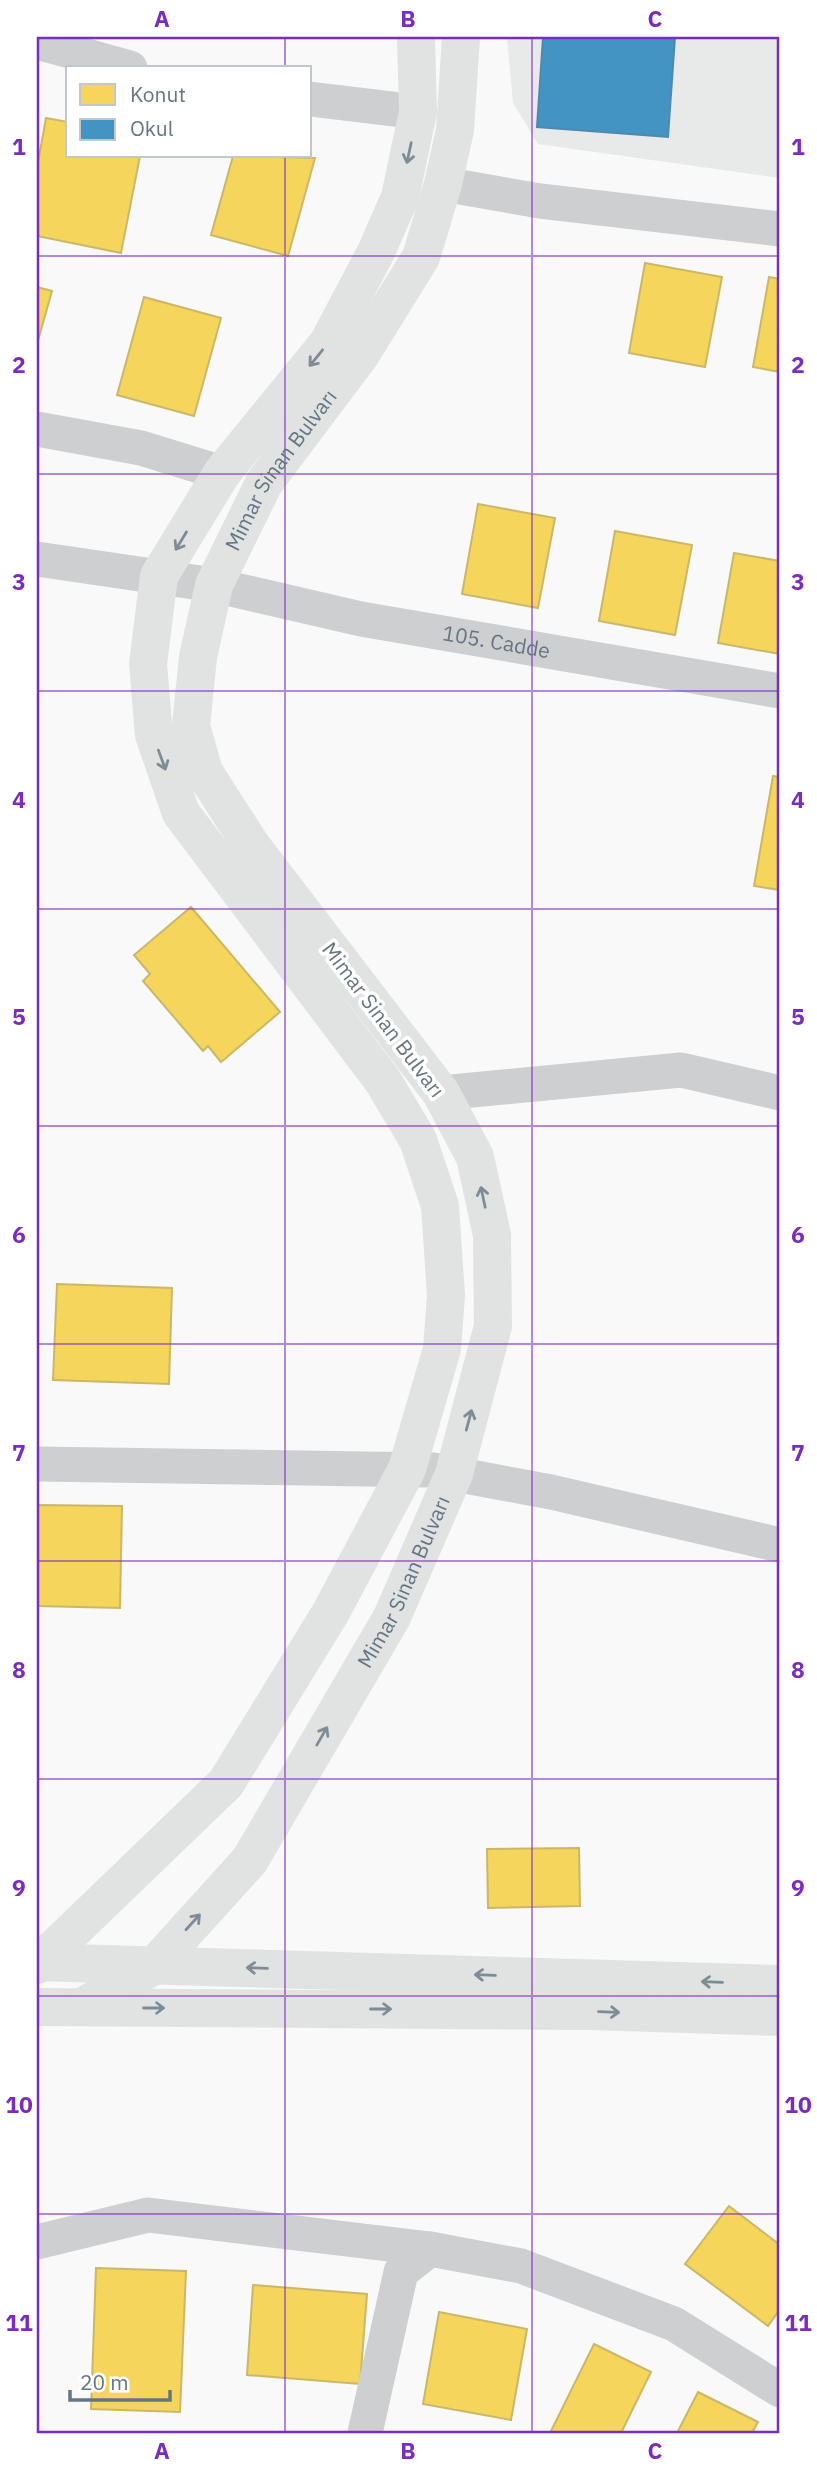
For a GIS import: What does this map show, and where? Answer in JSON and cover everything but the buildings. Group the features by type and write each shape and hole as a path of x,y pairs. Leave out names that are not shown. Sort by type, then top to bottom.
{"main road":[{"name":"Mimar Sinan Bulvarı","path":"38,1963 226,1783 331,1612 407,1469 442,1349 446,1295 440,1206 418,1140 383,1081 181,813 154,735 148,664 159,576 222,473 328,343 376,252 400,197 418,112 416,37"},
{"name":"Mimar Sinan Bulvarı","path":"82,2007 155,1965 250,1860 393,1618 454,1474 493,1326 492,1235 475,1157 441,1093 251,845 204,772 191,726 198,657 214,585 264,483 361,354 421,257 443,184 455,130 461,37"},
{"path":"38,1963 780,1984"},
{"path":"37,2007 589,2011 780,2017"}],"street":[{"path":"37,42 124,66"},
{"path":"312,99 418,112"},
{"path":"443,184 540,201 780,229"},
{"path":"37,429 141,448 222,473"},
{"name":"105. Cadde","path":"37,559 214,585 361,620 780,691"},
{"path":"441,1093 681,1070 780,1093"},
{"path":"37,1464 407,1469 454,1474 551,1492 780,1545"},
{"path":"37,2242 148,2215 430,2249 521,2266 674,2324 780,2390"},
{"path":"365,2433 401,2272 430,2249"}],"shaded area":[{"path":"507,37 780,37 780,178 538,144 513,103"}]}
